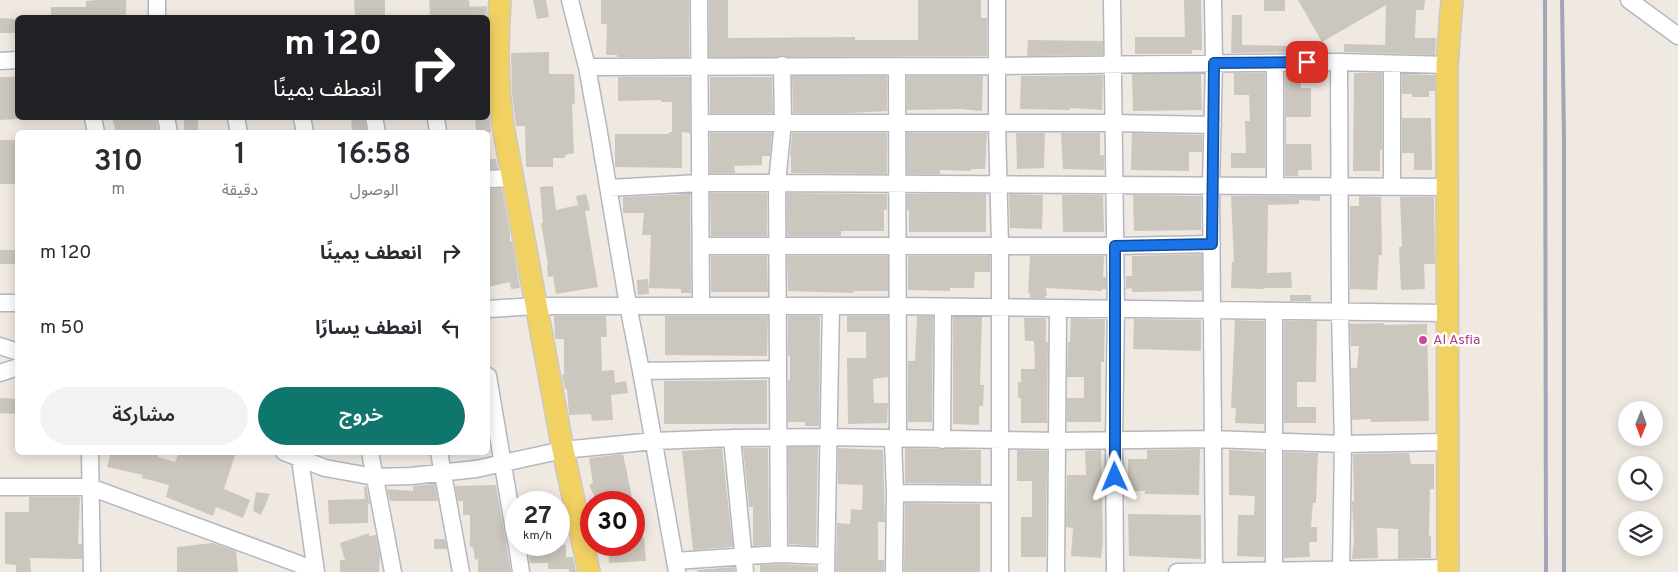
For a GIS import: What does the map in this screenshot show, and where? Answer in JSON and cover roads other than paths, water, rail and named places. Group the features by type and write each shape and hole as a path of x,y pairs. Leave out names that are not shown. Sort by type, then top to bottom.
{"main road":[{"path":"500,0 492,57 563,450 589,572"},
{"path":"1448,570 1446,442 1447,46 1454,4"}],"street":[{"path":"157,0 157,15"},
{"path":"570,0 586,67 609,188 628,305 676,566 745,564 779,554 826,556"},
{"path":"699,0 701,305"},
{"path":"997,0 997,124 1000,245 1000,572"},
{"path":"1112,0 1112,123 1116,309 1114,441 1116,572"},
{"path":"1213,0 1214,63 1211,185 1214,572"},
{"path":"1628,0 1678,36"},
{"path":"0,61 15,60"},
{"path":"586,67 782,65 997,66 1339,62 1447,65"},
{"path":"1339,62 1340,312 1343,444 1340,571"},
{"path":"1274,186 1275,63"},
{"path":"1392,64 1392,187"},
{"path":"779,554 777,183 783,122 782,65"},
{"path":"894,572 898,306 897,66"},
{"path":"701,123 1112,123 1213,125"},
{"path":"490,179 513,178"},
{"path":"609,188 700,183 998,183 1447,187"},
{"path":"701,246 1115,246 1212,244"},
{"path":"0,303 15,303"},
{"path":"490,308 628,305 778,305 1212,309 1447,314"},
{"path":"826,572 831,306"},
{"path":"942,440 943,307"},
{"path":"1056,572 1058,309"},
{"path":"1274,311 1274,571"},
{"path":"0,346 15,351"},
{"path":"0,373 15,368"},
{"path":"641,371 778,369"},
{"path":"490,387 508,491"},
{"path":"300,456 325,468 375,477 411,476 476,469 563,450 654,441 732,438 1057,442 1212,439 1343,444 1446,442"},
{"path":"732,438 745,564"},
{"path":"90,455 92,572"},
{"path":"371,455 393,572"},
{"path":"440,455 461,572"},
{"path":"0,487 90,487 316,571 300,456"},
{"path":"895,493 1000,494"},
{"path":"518,556 521,572"},
{"path":"1177,572 1448,570"}],"railway":[{"path":"1545,0 1546,572"},
{"path":"1562,0 1564,138 1564,572"}],"place":[{"name":"Al Asfia","path":"1423,340"}]}
